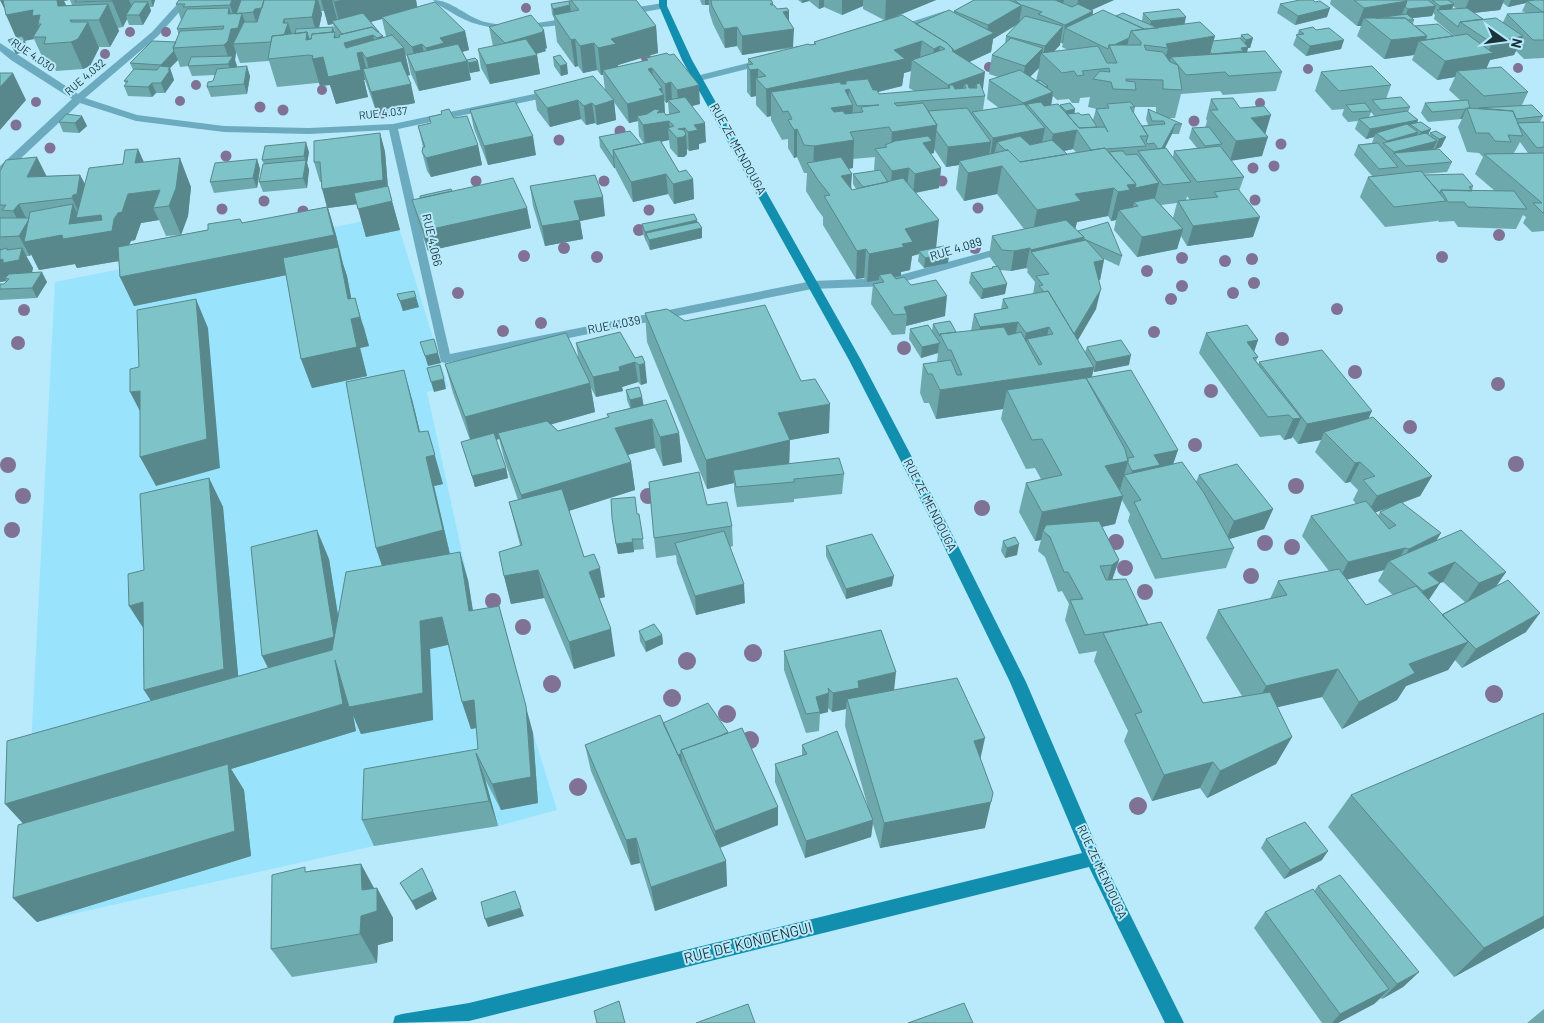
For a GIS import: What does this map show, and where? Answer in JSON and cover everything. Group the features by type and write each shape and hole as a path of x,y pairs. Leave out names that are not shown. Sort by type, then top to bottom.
{"main road":[{"name":"RUE ZE MENDOUGA","path":"663,3 683,61 699,78 864,377 940,524 1009,664 1093,858 1175,1023"},
{"name":"RUE DE KONDENGUI","path":"402,1023 468,1018 1093,858"}],"street":[{"name":"RUE 4.032","path":"0,172 78,99 155,34 186,0"},
{"path":"437,0 470,19 497,28 519,28 583,18"},
{"path":"620,13 663,3"},
{"path":"889,30 954,12"},
{"name":"RUE 4.030","path":"0,46 14,58 78,99"},
{"path":"699,78 775,59"},
{"name":"RUE 4.037","path":"78,99 136,118 224,129 309,132 393,127 563,91"},
{"name":"RUE 4.066","path":"393,127 445,359"},
{"name":"RUE 4.089","path":"812,285 889,282 952,266 981,254 1020,246"},
{"name":"RUE 4.039","path":"445,359 812,285"}],"shaded area":[{"path":"395,215 448,386 427,392 468,580 477,638 507,634 533,733 557,810 498,826 374,846 37,922 41,850 30,767 55,282"}],"building":[{"path":"3,0 57,0 58,6 108,4 99,20 70,20 71,22 88,22 78,39 71,42 44,44 46,37 33,37 41,24 38,24 40,15 32,16 33,10 6,15"},
{"path":"76,0 113,0 75,2"},
{"path":"179,0 232,0 230,5 183,7 185,4 176,4"},
{"path":"241,0 264,0 262,8 255,9 253,12 236,14"},
{"path":"264,0 316,0 312,17 284,19 283,23 288,23 284,35 272,36 271,42 233,44 244,22 257,22"},
{"path":"571,0 636,0 656,26 611,39 616,44 598,48 594,43 580,46 575,39 571,40 554,15 579,10"},
{"path":"711,0 771,0 773,3 770,4 774,5 777,9 787,8 789,11 783,12 794,29 742,36 737,27 724,29 712,6"},
{"path":"974,0 1009,0 1021,5 1014,0 1055,0 1072,7 1078,4 1093,11 1065,25 1038,14 1042,12 1022,5 988,25 954,11"},
{"path":"1300,0 1320,1 1330,8 1298,16 1280,4"},
{"path":"1354,0 1405,0 1407,1 1364,8"},
{"path":"1405,0 1428,0 1436,6 1408,9 1405,7 1407,1"},
{"path":"1432,0 1448,0 1454,4 1440,6"},
{"path":"569,1 570,5 553,9 551,4"},
{"path":"1527,1 1544,1 1544,12"},
{"path":"134,2 148,2 139,15 126,15"},
{"path":"435,2 465,31 440,38 444,43 426,48 422,44 412,47 382,17"},
{"path":"229,8 228,14 242,13 238,28 231,29 228,41 224,45 173,48 180,31 223,29 224,26 177,29 187,9"},
{"path":"1467,8 1483,19 1460,22 1458,27 1437,10"},
{"path":"1179,9 1186,17 1151,21 1143,13"},
{"path":"949,10 994,33 954,51 947,43 916,24"},
{"path":"1103,10 1144,29 1131,31 1129,38 1114,45 1109,45 1108,49 1065,28"},
{"path":"1544,12 1544,40 1533,40 1507,14"},
{"path":"363,13 379,32 372,27 342,34 332,21"},
{"path":"1123,13 1158,28 1144,29 1116,16"},
{"path":"1407,14 1414,20 1405,18 1376,18"},
{"path":"531,15 544,30 543,32 505,43 489,27"},
{"path":"902,15 947,43 954,50 952,51 985,72 948,85 912,60 945,49 940,46 934,49 922,41 894,50 905,59 766,89 756,78 766,76 758,69 750,70 747,65 753,64 748,59 808,44 816,44 814,42"},
{"path":"1025,16 1063,26 1045,46 1006,36"},
{"path":"1364,18 1405,18 1427,36 1391,40"},
{"path":"1496,18 1523,36 1492,43 1460,22"},
{"path":"1200,22 1215,36 1166,44 1168,48 1144,45 1146,50 1163,52 1170,62 1178,65 1182,90 1163,89 1163,80 1126,79 1126,81 1135,82 1136,90 1113,89 1111,82 1093,79 1100,71 1110,72 1109,68 1082,71 1084,75 1077,76 1074,71 1062,73 1041,53 1098,46 1107,63 1117,63 1109,45 1141,45 1141,42 1131,31"},
{"path":"1438,24 1453,36 1425,40 1427,36 1415,26"},
{"path":"333,27 332,32 312,34 311,39 309,39 307,32 295,34 296,29"},
{"path":"372,27 383,36 377,38 373,35 344,43 346,48 392,35 404,48 366,58 362,52 357,53 361,70 328,77 323,57 312,59 313,56 309,55 268,59 272,36 307,32 306,40 311,39 312,34 335,32 334,38"},
{"path":"1313,27 1316,30 1329,28 1344,40 1310,46 1296,35 1304,34 1299,30"},
{"path":"1248,34 1253,38 1246,40 1241,35"},
{"path":"1467,34 1493,53 1445,61 1419,41"},
{"path":"22,36 25,41 12,45 8,40"},
{"path":"1011,38 1043,48 1025,66 992,55"},
{"path":"1240,38 1248,47 1241,48 1243,51 1212,54 1210,52 1213,41"},
{"path":"526,39 537,55 486,65 478,49"},
{"path":"152,41 176,42 173,48 174,51 161,65 130,63"},
{"path":"458,44 467,61 415,72 407,55"},
{"path":"1265,51 1282,72 1229,76 1225,72 1186,75 1171,57"},
{"path":"667,53 669,55 674,54 699,85 677,90 671,82 665,84 652,68 648,69 662,88 659,89 664,95 627,104 603,70 648,60 646,58"},
{"path":"560,55 567,64 560,66 553,57"},
{"path":"233,56 228,64 188,66 191,57"},
{"path":"475,58 478,61 468,63 467,60"},
{"path":"401,61 411,84 371,92 363,69"},
{"path":"160,66 170,67 161,83 152,83 148,87 124,86 128,81 124,81 134,69 157,70"},
{"path":"247,66 244,84 207,87 208,82 213,81 217,69"},
{"path":"1372,66 1391,85 1339,91 1321,72"},
{"path":"1501,67 1528,92 1484,96 1457,71"},
{"path":"1020,70 1053,92 1023,103 989,80"},
{"path":"0,73 13,73 0,87"},
{"path":"593,76 614,100 595,106 592,103 584,106 578,100 547,108 534,91"},
{"path":"868,79 873,90 877,90 879,94 950,88 949,85 953,85 955,89 966,88 964,84 968,84 969,88 977,88 976,84 980,83 985,96 894,103 897,106 923,103 937,125 892,132 889,127 850,132 854,140 814,146 804,145 797,129 794,130 788,120 792,119 788,111 783,112 771,92 840,82 841,84 846,84 846,81","holes":["849,89 857,106 879,105 861,107 863,112 845,114 843,111 834,112 831,108 853,105 845,90"]},
{"path":"1040,80 1048,86 1046,87 1036,81"},
{"path":"685,97 705,123 694,125 698,130 688,132 685,128 678,129 684,130 686,134 683,137 677,138 668,128 674,126 669,121 643,125 637,116 647,114 655,109 660,110 657,113 664,112 666,115 680,112 668,100"},
{"path":"1401,97 1410,107 1381,110 1372,100"},
{"path":"1233,98 1240,108 1264,106 1271,115 1251,118 1268,137 1236,141 1210,110 1218,110 1211,99"},
{"path":"1468,100 1470,108 1432,112 1425,103"},
{"path":"515,101 533,136 484,146 470,110"},
{"path":"1041,102 1044,106 1058,104 1079,128 1105,127 1108,132 1096,109 1109,108 1107,104 1130,102 1135,107 1130,107 1148,136 1140,136 1146,146 1091,150 1077,130 1053,134 1027,104"},
{"path":"1070,103 1075,109 1066,111 1060,105"},
{"path":"1365,103 1371,111 1352,112 1346,105"},
{"path":"1024,104 1045,128 993,138 972,112"},
{"path":"1532,105 1543,116 1516,119 1513,111 1478,108"},
{"path":"967,108 991,142 948,147 936,130 937,125 928,111"},
{"path":"1467,108 1513,111 1523,136 1508,135 1511,142 1495,141 1489,133 1476,133"},
{"path":"449,109 454,118 467,116 478,145 426,158 422,152 423,147 425,147 418,126 431,123 429,117 442,114 441,111"},
{"path":"1148,109 1182,124 1175,124 1162,148 1158,149 1154,143 1148,144 1146,142 1148,136 1142,126 1165,124 1164,121 1152,121"},
{"path":"1407,111 1418,120 1370,129 1359,119"},
{"path":"1079,113 1081,115 1089,114 1097,127 1079,128 1067,114"},
{"path":"66,114 82,116 75,123 59,122"},
{"path":"1421,122 1431,129 1421,132 1410,124"},
{"path":"1544,122 1544,147 1537,148 1517,123"},
{"path":"1407,124 1418,132 1387,141 1376,133"},
{"path":"1209,127 1222,144 1205,146 1192,128"},
{"path":"630,131 641,144 613,150 613,158 599,137"},
{"path":"1436,131 1446,137 1439,139 1430,133"},
{"path":"380,133 383,180 322,189 320,162 314,162 314,141"},
{"path":"1426,133 1437,141 1394,152 1383,143"},
{"path":"928,136 932,141 923,143 941,168 915,174 909,168 892,171 875,149 887,147 885,145 895,141"},
{"path":"1020,136 1030,145 1052,140 1067,154 1020,162 997,142"},
{"path":"660,140 679,172 686,170 693,179 673,184 666,174 631,182 613,150"},
{"path":"306,142 304,156 262,160 265,146"},
{"path":"1378,143 1398,167 1379,169 1358,145"},
{"path":"1220,146 1244,177 1197,182 1174,151"},
{"path":"1105,148 1136,184 1127,185 1130,190 1118,192 1114,188 1075,194 1081,201 1037,210 1002,166 968,173 959,161 1008,150 1020,162"},
{"path":"1166,148 1191,182 1163,185 1138,151"},
{"path":"138,149 135,163 180,158 176,188 169,206 153,208 160,190 128,194 122,212 118,213 114,219 112,231 63,239 62,235 24,242 30,212 73,204 69,224 102,220 101,215 76,218 89,168 123,164 125,150"},
{"path":"1439,149 1452,162 1406,166 1394,153"},
{"path":"1123,151 1126,155 1137,154 1159,183 1135,188 1136,184 1109,152"},
{"path":"1544,153 1543,213 1533,203 1542,203 1484,154"},
{"path":"37,157 27,177 80,175 77,194 73,195 72,198 19,204 13,211 2,210 6,205 0,205 0,171 6,160"},
{"path":"841,157 852,174 841,176 852,190 903,178 939,220 905,229 913,242 902,244 904,247 869,254 866,249 857,251 824,196 830,195 807,163"},
{"path":"257,159 253,178 210,182 215,163"},
{"path":"306,160 303,178 259,182 263,164"},
{"path":"880,170 888,182 863,187 853,174"},
{"path":"1421,171 1446,201 1394,207 1368,177"},
{"path":"1463,174 1473,186 1469,187 1472,191 1441,190 1440,193 1424,175"},
{"path":"595,175 603,197 574,201 580,220 542,226 530,186"},
{"path":"513,178 527,208 423,231 412,200"},
{"path":"388,186 392,201 358,209 354,193"},
{"path":"451,189 452,191 420,198 420,196"},
{"path":"1238,189 1260,217 1193,226 1178,201 1218,197 1214,192"},
{"path":"1441,190 1514,191 1527,209 1468,207 1464,202 1448,202"},
{"path":"1154,198 1183,229 1142,237 1119,210 1138,206 1134,202"},
{"path":"327,207 334,235 120,277 118,247 208,230 208,224 240,219 242,223"},
{"path":"694,214 697,220 645,232 642,224"},
{"path":"0,218 29,218 19,236 0,237"},
{"path":"1066,220 1084,237 1031,250 1030,248 1014,251 1002,250 992,236"},
{"path":"698,222 702,228 649,240 646,233"},
{"path":"1108,222 1122,256 1084,239 1078,231"},
{"path":"1086,240 1104,260 1094,262 1101,289 1074,334 1048,291 1044,292 1039,286 1043,285 1036,276 1049,274 1031,252"},
{"path":"944,246 949,253 925,258 919,251"},
{"path":"338,247 348,299 355,298 360,317 351,319 357,347 301,359 283,258"},
{"path":"7,248 7,250 22,248 19,260 3,263 3,259 0,260 0,250"},
{"path":"998,266 1007,284 983,289 971,273 993,268"},
{"path":"42,272 32,288 0,289 0,284 4,284 9,279 5,278 9,274"},
{"path":"891,273 896,279 904,277 911,285 936,280 947,296 904,307 907,314 894,315 873,284 884,282 879,275"},
{"path":"414,291 416,297 400,301 397,294"},
{"path":"1048,291 1094,367 940,390 932,374 928,374 923,364 951,360 957,375 962,375 951,350 948,350 940,334 1004,327 1008,335 1021,332 1039,365 1042,364 1027,339 1053,334 1049,327 1026,333 1018,322 980,327 974,314 1008,308 1003,299"},
{"path":"196,299 207,439 140,457 140,391 130,392 130,369 139,367 137,310"},
{"path":"765,305 801,381 815,379 830,404 778,413 790,440 706,460 645,313 667,309 685,321"},
{"path":"950,321 956,332 940,334 940,336 933,324"},
{"path":"928,325 940,343 922,347 910,329"},
{"path":"1247,325 1258,340 1247,342 1258,357 1253,358 1301,418 1293,419 1289,415 1268,417 1206,333"},
{"path":"620,332 635,358 642,356 645,363 639,365 635,362 619,367 620,371 593,377 576,343"},
{"path":"566,333 590,383 465,417 445,364"},
{"path":"434,339 438,353 425,356 420,342"},
{"path":"1121,340 1131,355 1096,362 1087,347"},
{"path":"1322,350 1372,411 1307,424 1259,362"},
{"path":"440,365 444,379 431,382 427,368"},
{"path":"404,370 419,432 428,431 435,455 426,457 443,530 376,548 346,382"},
{"path":"1131,370 1178,450 1154,455 1160,465 1132,471 1128,458 1134,457 1086,378"},
{"path":"1086,378 1125,449 1128,461 1105,466 1123,496 1042,512 1026,483 1062,475 1042,439 1032,440 1007,390"},
{"path":"639,387 642,397 630,400 626,390"},
{"path":"666,400 679,433 660,437 652,419 615,428 631,462 521,495 498,433 547,421 558,431 609,417 607,414"},
{"path":"1373,417 1432,476 1377,496 1363,480 1375,476 1360,462 1355,463 1324,432"},
{"path":"494,433 506,468 472,476 461,442"},
{"path":"839,458 844,474 794,479 794,482 736,487 733,470"},
{"path":"1182,462 1204,493 1234,548 1162,559 1134,502 1141,500 1124,475"},
{"path":"1237,464 1273,509 1234,521 1199,475"},
{"path":"699,472 707,505 727,502 732,526 654,538 649,482"},
{"path":"209,478 224,669 144,690 143,602 129,606 128,574 144,570 140,494"},
{"path":"562,489 584,557 594,554 600,568 589,572 611,629 569,642 538,570 504,576 499,552 522,545 509,502"},
{"path":"635,497 643,539 632,539 633,542 616,544 611,499"},
{"path":"1366,501 1389,529 1396,525 1380,512 1401,502 1441,533 1409,549 1405,548 1348,562 1311,516"},
{"path":"1099,521 1119,560 1112,565 1100,566 1106,580 1126,579 1148,625 1085,635 1070,600 1083,599 1068,572 1064,572 1050,537 1043,531 1046,525"},
{"path":"317,530 334,637 262,656 251,547"},
{"path":"1461,530 1506,572 1479,583 1455,562 1428,573 1440,583 1423,591 1389,561"},
{"path":"724,531 744,584 695,596 675,543"},
{"path":"872,534 894,576 846,589 826,546"},
{"path":"1015,537 1019,544 1007,548 1003,541"},
{"path":"460,552 469,611 499,606 526,706 531,777 492,784 476,753 489,801 362,820 364,769 478,749 474,700 462,702 442,617 420,621 423,693 349,707 335,660 343,704 5,804 7,741 332,650 346,572"},
{"path":"1339,569 1366,605 1416,586 1468,642 1409,664 1415,673 1359,702 1338,669 1266,686 1218,610 1287,595 1278,581"},
{"path":"1508,580 1540,613 1476,649 1442,615"},
{"path":"1161,622 1203,703 1270,692 1292,737 1220,771 1213,762 1164,775 1135,714 1142,712 1103,633"},
{"path":"654,624 662,635 645,642 639,631"},
{"path":"881,630 896,672 858,681 859,688 833,693 828,688 829,693 816,697 820,712 806,714 784,651"},
{"path":"957,678 985,738 974,741 993,793 991,802 884,823 847,699"},
{"path":"708,703 728,732 681,750 681,754 678,755 663,723"},
{"path":"1544,713 1544,916 1484,948 1351,795"},
{"path":"660,715 726,861 651,887 636,838 626,840 585,745"},
{"path":"742,728 778,807 715,831 681,750"},
{"path":"837,731 873,820 806,841 775,764 807,754 802,745"},
{"path":"228,764 235,831 13,898 18,825"},
{"path":"1305,822 1328,851 1290,870 1266,839"},
{"path":"361,864 362,890 377,888 377,911 361,916 360,934 271,949 272,875 305,867 305,872"},
{"path":"422,868 433,891 412,901 400,883"},
{"path":"1340,875 1419,972 1397,984 1318,886"},
{"path":"1313,889 1389,989 1340,1014 1265,912"},
{"path":"515,891 521,908 485,919 481,902"},
{"path":"619,1001 625,1023 597,1023 594,1011"},
{"path":"964,1003 973,1023 908,1023"},
{"path":"748,1004 755,1023 696,1023"}]}
